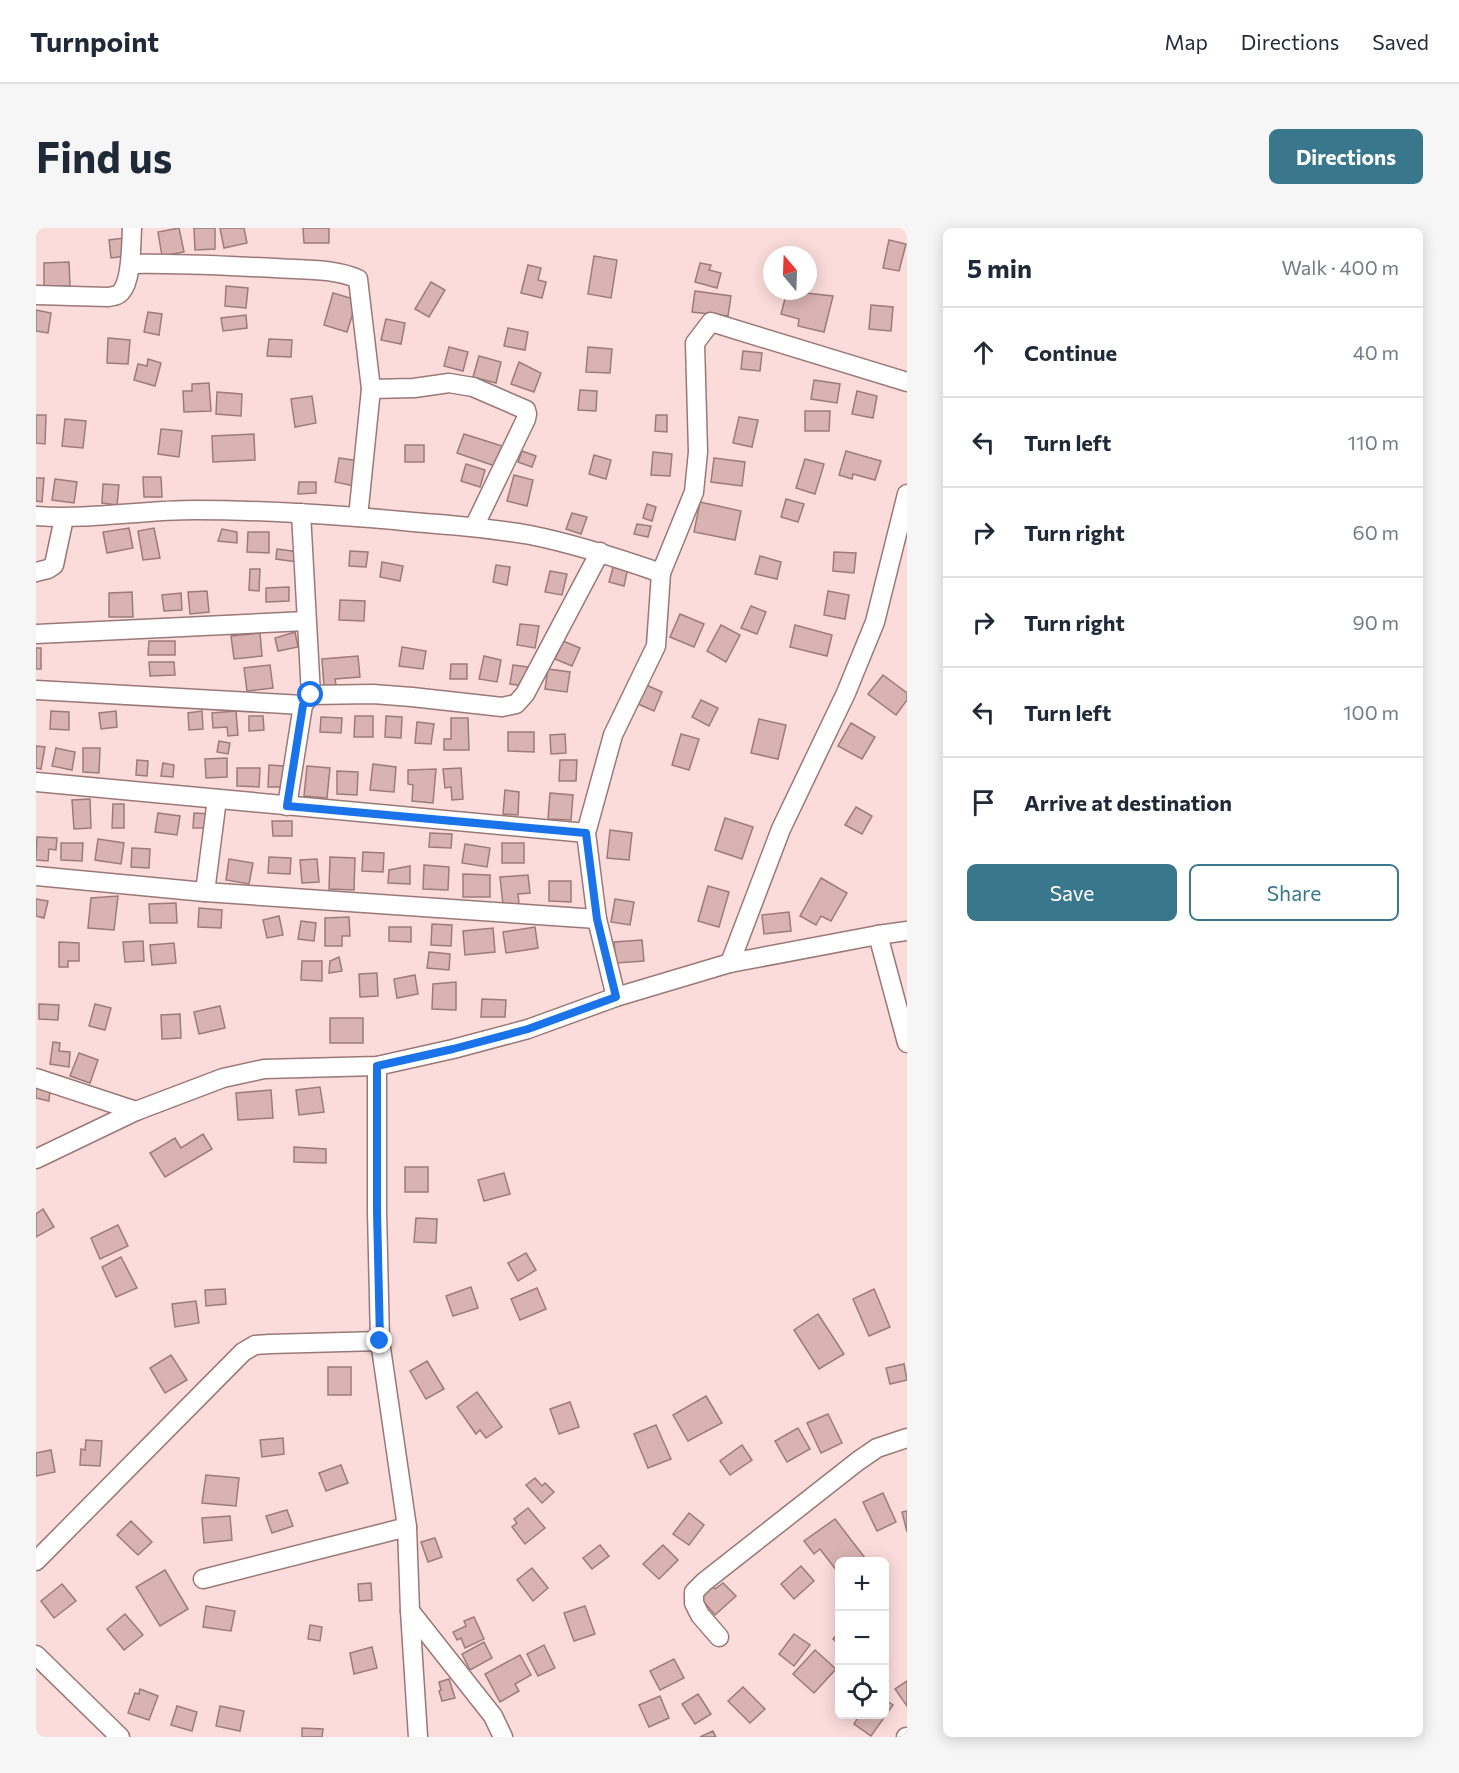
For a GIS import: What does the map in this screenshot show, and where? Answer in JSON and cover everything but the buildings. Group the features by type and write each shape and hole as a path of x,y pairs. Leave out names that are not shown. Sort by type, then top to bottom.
{"street":[{"path":"36,295 108,297 118,295 124,290 131,264 132,228"},
{"path":"131,264 182,263 308,270 346,274 358,279 371,389 358,516"},
{"path":"616,997 597,919 586,833 613,735 656,646 661,573 694,492 698,452 695,343 711,322 907,382"},
{"path":"371,389 414,388 449,383 473,387 526,410 526,419 474,527"},
{"path":"730,963 781,829 846,693 875,622 907,494"},
{"path":"36,516 64,518 168,510 239,510 358,516 474,527 528,535 600,552 661,573"},
{"path":"287,806 307,700 301,513"},
{"path":"36,572 54,565 64,518"},
{"path":"36,690 307,700 373,694 502,707 516,704 525,694 600,552"},
{"path":"36,634 306,621"},
{"path":"36,782 586,833"},
{"path":"205,892 217,800"},
{"path":"36,876 205,892 597,919"},
{"path":"36,1159 136,1111 223,1078 264,1069 377,1066 528,1029 616,997 730,963 907,931"},
{"path":"878,935 907,1043"},
{"path":"377,1066 380,1341 407,1527 418,1737"},
{"path":"36,1078 136,1111"},
{"path":"36,1561 243,1352 255,1345 380,1341"},
{"path":"719,1637 700,1615 694,1604 694,1592 858,1461 878,1448 907,1438"},
{"path":"202,1579 407,1527"},
{"path":"410,1611 493,1716 503,1737"},
{"path":"36,1655 120,1737"}],"route":[{"path":"311,695 303,705 287,806 586,833 597,919 616,997 528,1029 377,1066 380,1341"}]}
